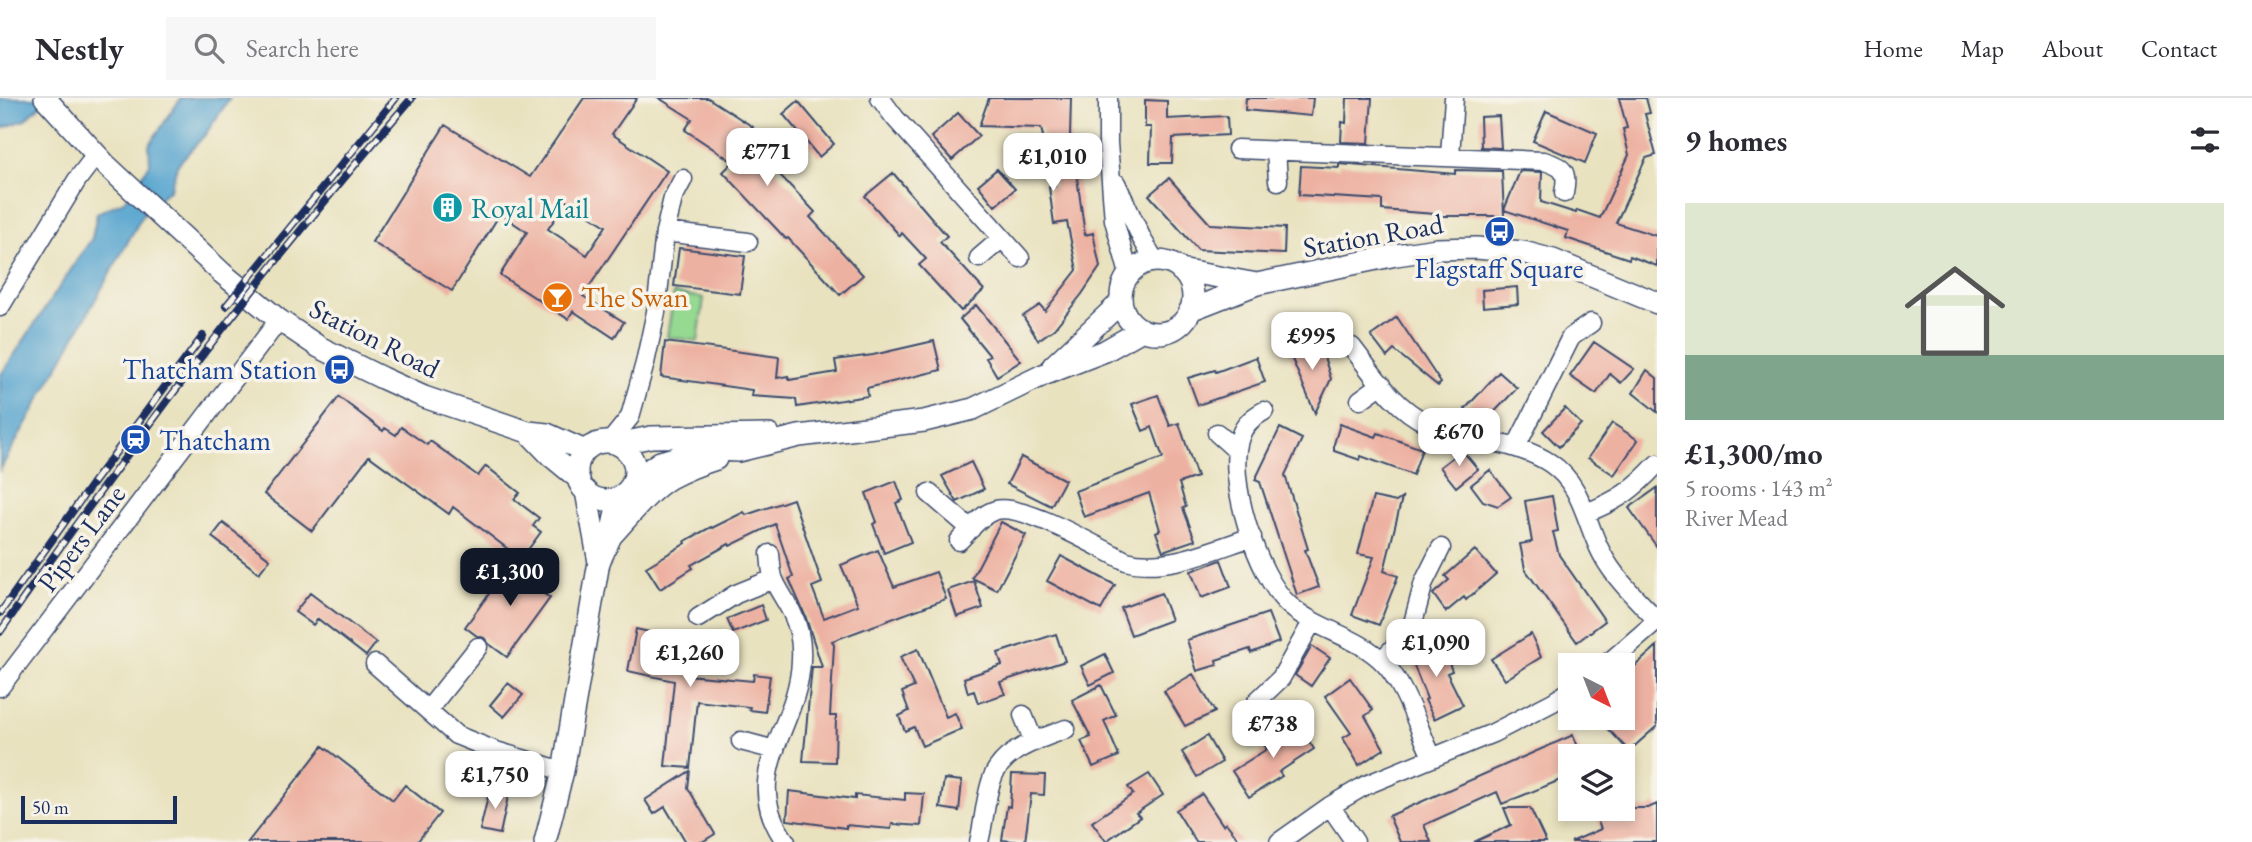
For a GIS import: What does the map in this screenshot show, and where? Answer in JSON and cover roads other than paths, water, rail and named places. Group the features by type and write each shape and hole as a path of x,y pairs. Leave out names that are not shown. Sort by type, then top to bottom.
{"street":[{"path":"880,98 1020,258"},
{"path":"1108,98 1108,143 1114,220 1129,274"},
{"path":"1450,156 1454,98"},
{"name":"Station Road","path":"48,102 103,162 240,289 279,320 319,347 424,397 528,432 547,434 585,452 597,444 651,437 757,434 799,436"},
{"path":"1237,149 1544,161 1554,164 1565,174 1567,180 1564,194"},
{"path":"1276,150 1278,181"},
{"path":"0,307 77,180 103,162"},
{"path":"1111,173 1155,261 1137,267 1129,274 1121,292 1124,314 1132,324 1142,330"},
{"path":"545,842 563,771 599,562 611,536 634,463 631,455 613,443 630,417 645,363 656,312 665,232 673,198 684,179"},
{"path":"665,232 748,242"},
{"path":"979,258 1001,239"},
{"name":"Station Road","path":"626,489 660,463 688,454 716,450 738,451 799,436 950,415 991,401 1044,375 1105,351 1142,330 1154,333 1176,328 1185,320 1190,310 1257,284 1396,254 1476,248 1523,253 1553,260 1657,303"},
{"name":"Station Road","path":"1155,261 1167,262 1180,270 1257,284"},
{"path":"1180,270 1191,285 1190,310"},
{"name":"Station Road","path":"1044,375 1121,302"},
{"name":"Pipers Lane","path":"0,687 279,320"},
{"path":"1516,447 1571,337 1591,323"},
{"path":"1558,324 1571,337"},
{"path":"1352,347 1381,384 1416,418 1516,447 1548,461 1557,468 1574,488 1587,513 1595,541 1608,565 1657,620 1620,653"},
{"path":"1360,400 1381,384"},
{"path":"1264,411 1254,417 1240,436 1236,450 1238,487 1252,537 1278,594 1311,622 1359,645 1381,660 1397,683 1432,757"},
{"name":"Station Road","path":"528,432 582,485"},
{"path":"1217,433 1236,450"},
{"path":"611,536 668,479 738,451"},
{"path":"585,452 578,465 599,562"},
{"path":"1587,513 1627,494 1657,464"},
{"path":"582,485 602,499 626,489"},
{"path":"929,493 965,535 987,514 1006,508 1018,510 1126,561 1147,565 1173,561 1252,537"},
{"path":"1381,660 1402,639 1413,623 1424,582 1441,548"},
{"path":"770,554 774,579 794,616 801,660 790,715 767,769 766,796 774,824 786,842"},
{"path":"698,618 736,594 774,579"},
{"path":"1256,701 1281,678 1311,622"},
{"path":"428,710 478,647"},
{"path":"375,664 456,735 496,751 563,771"},
{"path":"1279,842 1330,806 1366,785 1504,728 1558,699"},
{"path":"1023,715 1034,742"},
{"path":"979,842 991,779 1006,758 1034,742 1066,729"},
{"path":"741,741 775,750"},
{"path":"1330,806 1355,842"}],"water":[{"path":"0,98 48,98 25,120 0,129"},
{"path":"181,98 230,98 205,135 178,164 170,189 144,213 0,470 0,376 92,238 97,213 124,201 150,164 149,145"}],"railway":[{"path":"226,306 396,98"},
{"path":"0,632 199,359 303,227 412,98"},
{"path":"0,613 203,336"}],"place":[{"name":"Royal Mail","path":"448,208"},
{"name":"Flagstaff Square","path":"1499,231"},
{"name":"The Swan","path":"558,297"},
{"name":"Thatcham Station","path":"340,369"},
{"name":"Thatcham","path":"136,440"}]}
